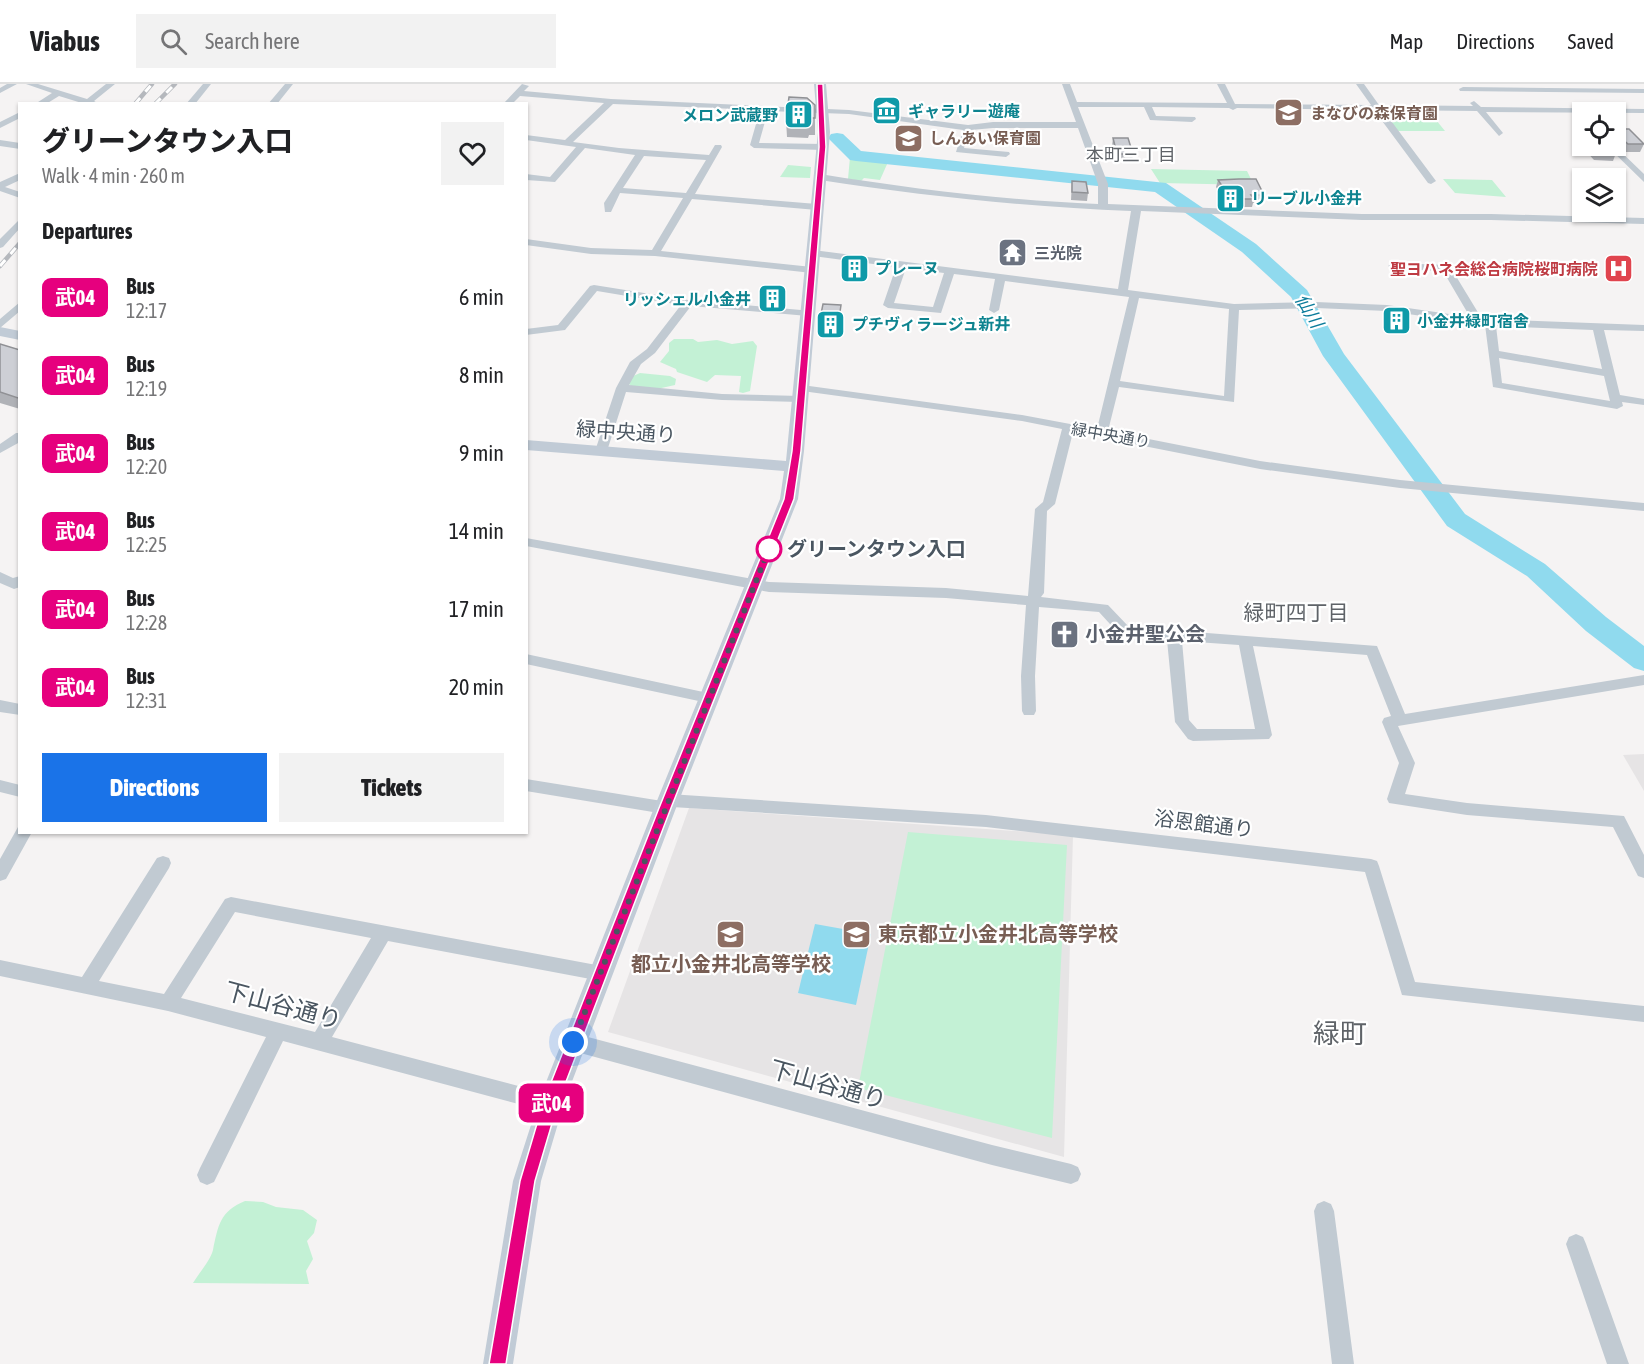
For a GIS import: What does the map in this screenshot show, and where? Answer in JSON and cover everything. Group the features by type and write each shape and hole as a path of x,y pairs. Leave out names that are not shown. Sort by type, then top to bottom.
{"street":[{"path":"0,90 13,84"},
{"path":"30,84 92,102 111,84"},
{"path":"192,102 207,84"},
{"path":"274,102 290,84"},
{"path":"509,102 528,84"},
{"path":"498,1364 527,1181 552,1100 708,698 789,499 794,467 823,147 820,84"},
{"path":"1066,84 1102,181 1103,208"},
{"path":"1221,84 1233,108"},
{"path":"1360,84 1431,181"},
{"path":"1461,86 1644,91"},
{"path":"1461,86 1495,130"},
{"path":"1556,87 1572,104"},
{"path":"586,99 595,88"},
{"path":"42,102 60,92"},
{"path":"518,93 611,101 822,110 871,114 968,128 993,125 1080,125"},
{"path":"567,143 611,101"},
{"path":"1074,104 1186,105 1233,108 1376,106 1572,112"},
{"path":"1146,104 1153,118 1193,121 1186,105"},
{"path":"765,108 754,145 823,147"},
{"path":"1626,111 1644,111"},
{"path":"0,125 18,115"},
{"path":"968,128 959,150 1006,154"},
{"path":"528,137 641,153 711,158"},
{"path":"0,143 18,146"},
{"path":"528,177 552,180 582,146"},
{"path":"655,253 718,147"},
{"path":"608,210 609,203 641,153"},
{"path":"1621,156 1644,179"},
{"path":"0,187 18,177"},
{"path":"820,177 902,190 1012,203 1136,210 1644,221"},
{"path":"0,187 18,194"},
{"path":"618,190 817,207"},
{"path":"1102,434 1129,293 1136,210"},
{"path":"0,245 18,224"},
{"path":"528,242 591,251 655,253 812,270"},
{"path":"813,253 1234,307 1316,305 1387,308 1490,323 1644,328"},
{"path":"902,264 888,305 938,310 950,272"},
{"path":"1393,266 1446,267 1478,321"},
{"path":"994,310 1000,278"},
{"path":"528,332 561,328 594,288 688,303 808,313"},
{"path":"601,451 622,388 636,362 651,351 688,303"},
{"path":"0,326 18,307"},
{"path":"1113,383 1230,400 1234,307"},
{"path":"1490,323 1497,385 1617,406 1598,327"},
{"path":"0,331 18,336"},
{"path":"1494,354 1609,373"},
{"name":"緑中央通り","path":"622,388 722,397 801,393 1022,418 1260,465 1420,486 1644,507"},
{"path":"1616,398 1644,402"},
{"path":"1029,711 1028,676 1033,600 1037,593 1041,509 1049,504 1068,427"},
{"path":"0,450 18,438"},
{"name":"緑中央通り","path":"528,445 794,467"},
{"path":"528,542 754,584 812,590 946,593 1103,608 1125,632 1372,650 1400,720"},
{"path":"0,577 14,584 18,581"},
{"path":"1174,635 1182,722 1193,735 1264,735 1245,640"},
{"path":"528,659 708,698"},
{"path":"1644,680 1389,722 1407,763 1395,799 1467,809 1618,821 1644,871"},
{"path":"0,706 18,710"},
{"path":"528,785 667,804"},
{"path":"0,786 18,791"},
{"name":"浴恩館通り","path":"667,804 986,821 1371,866 1408,989 1644,1014"},
{"path":"0,874 13,840"},
{"path":"87,986 163,862"},
{"path":"168,1003 231,904 601,973"},
{"path":"320,1042 384,932"},
{"name":"下山谷通り","path":"0,968 168,1003 526,1097 552,1100"},
{"path":"207,1175 278,1032"},
{"name":"下山谷通り","path":"573,1042 1071,1174"},
{"path":"1324,1211 1343,1364"},
{"path":"1576,1244 1618,1364"}],"shaded area":[{"path":"1644,754 1644,791 1623,755"},
{"name":"東京都立小金井北高等学校","path":"689,808 1073,835 1064,1157 608,1032"}],"green space":[{"path":"1385,115 1432,115 1445,131 1396,131"},
{"path":"850,157 888,162 880,180 864,178 861,181 848,179"},
{"path":"788,165 811,167 810,178 780,177"},
{"path":"1151,169 1247,171 1254,185 1160,183"},
{"path":"1443,179 1492,180 1506,197 1455,193"},
{"path":"674,339 693,339 698,342 717,340 732,344 753,341 757,346 750,391 739,392 741,376 715,375 707,382 677,372 676,369 660,362 669,351 669,343"},
{"path":"640,373 670,376 676,379 675,385 657,389 632,387 628,383 631,377"},
{"path":"908,832 1067,845 1052,1138 858,1088"},
{"path":"245,1201 303,1210 317,1220 314,1233 307,1241 313,1259 306,1271 309,1284 193,1283 212,1254 225,1215"}],"water":[{"path":"815,924 871,934 856,1005 798,993"}],"building":[{"path":"789,97 807,98 815,105 815,118 809,118 808,121 786,120"},
{"path":"1626,129 1629,129 1644,144 1628,144"},
{"path":"1113,138 1128,138 1133,154 1117,154"},
{"path":"1256,179 1264,195 1251,195 1254,199 1231,199 1218,180"},
{"path":"1072,181 1086,182 1088,193 1072,192"},
{"path":"823,304 841,305 839,319 820,319"},
{"path":"0,344 18,349 18,398 0,392"}],"waterway":[{"name":"仙川","path":"837,138 856,156 1160,187 1249,248 1300,294 1334,356 1456,520 1536,570 1596,624 1644,661"}],"railway":[{"path":"137,102 152,84"},
{"path":"157,102 175,84"},
{"path":"0,266 18,245"}],"bus line":[{"name":"武04","path":"498,1364 527,1181 552,1100 665,808 789,499 796,451 823,147 820,84"}],"place":[{"name":"ギャラリー遊庵","path":"887,111"},
{"name":"まなびの森保育園","path":"1289,113"},
{"name":"メロン武蔵野","path":"799,115"},
{"name":"しんあい保育園","path":"908,138"},
{"name":"リーブル小金井","path":"1230,198"},
{"name":"三光院","path":"1013,253"},
{"name":"プレーヌ","path":"854,268"},
{"name":"聖ヨハネ会総合病院桜町病院","path":"1619,269"},
{"name":"リッシェル小金井","path":"772,299"},
{"name":"小金井緑町宿舎","path":"1396,321"},
{"name":"プチヴィラージュ新井","path":"831,324"},
{"name":"グリーンタウン入口","path":"769,549"},
{"name":"小金井聖公会","path":"1064,634"},
{"name":"都立小金井北高等学校","path":"731,934"},
{"name":"東京都立小金井北高等学校","path":"857,934"}],"district":[{"name":"本町三丁目","path":"1131,155"},
{"name":"緑町四丁目","path":"1296,613"},
{"name":"緑町","path":"1340,1034"}],"route":[{"path":"573,1042 772,541 769,549"}]}
